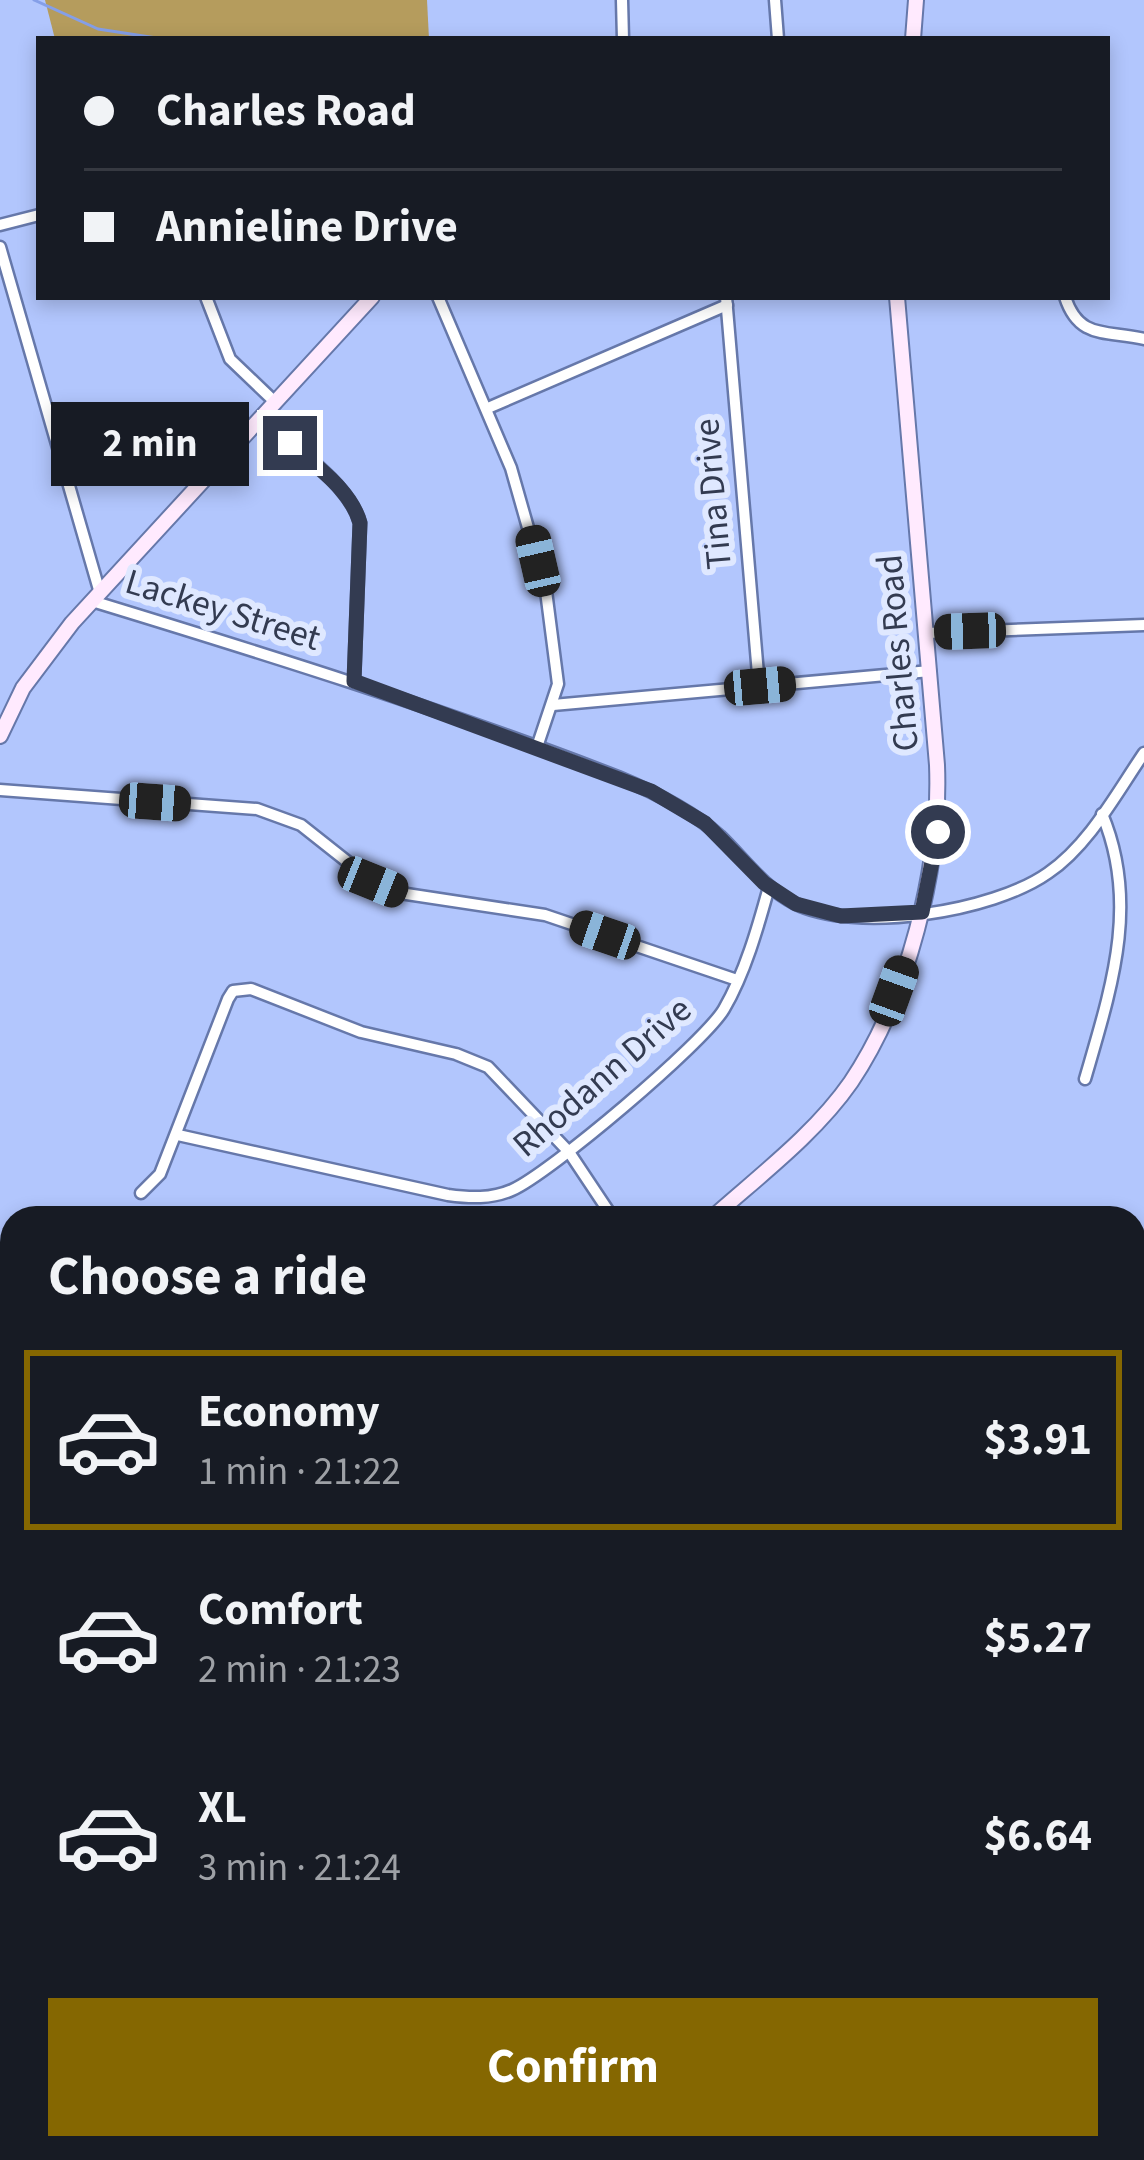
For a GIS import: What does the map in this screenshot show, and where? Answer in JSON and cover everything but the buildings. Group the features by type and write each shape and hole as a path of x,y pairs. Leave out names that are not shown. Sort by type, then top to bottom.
{"street":[{"path":"622,0 623,36"},
{"path":"775,0 778,36"},
{"path":"910,36 916,0"},
{"path":"0,225 36,216"},
{"name":"Lackey Street","path":"0,247 96,597 354,681 651,791 721,838 770,887 817,912 868,916 922,912 979,903 1028,886 1067,857 1144,753"},
{"path":"207,300 224,349 276,404"},
{"path":"0,736 37,668 96,597 369,300"},
{"path":"439,300 488,408 522,500 546,591 557,663 554,705 537,747"},
{"name":"Charles Road","path":"725,1206 850,1084 880,1027 922,912 938,832 930,670 897,300"},
{"path":"1066,300 1084,329 1144,339"},
{"path":"488,408 726,301"},
{"name":"Tina Drive","path":"726,301 760,686"},
{"path":"262,418 345,493 357,512 354,681"},
{"path":"927,633 1144,625"},
{"path":"554,705 930,670"},
{"path":"0,790 257,808 301,825 373,882 400,893 545,915 737,980"},
{"path":"1085,1079 1121,939 1121,885 1102,814"},
{"name":"Rhodann Drive","path":"178,1135 466,1198 518,1188 569,1152 716,1021 737,980 770,887"},
{"path":"141,1193 160,1174 228,999 242,988 264,992 361,1032 478,1062 499,1075 569,1152 606,1206"}],"shaded area":[{"path":"45,0 427,0 429,36 54,36"}],"waterway":[{"path":"34,0 98,29 144,36"}],"route":[{"path":"290,443 345,493 360,523 354,681 651,791 705,823 779,894 817,912 868,916 922,912 938,832"}]}
